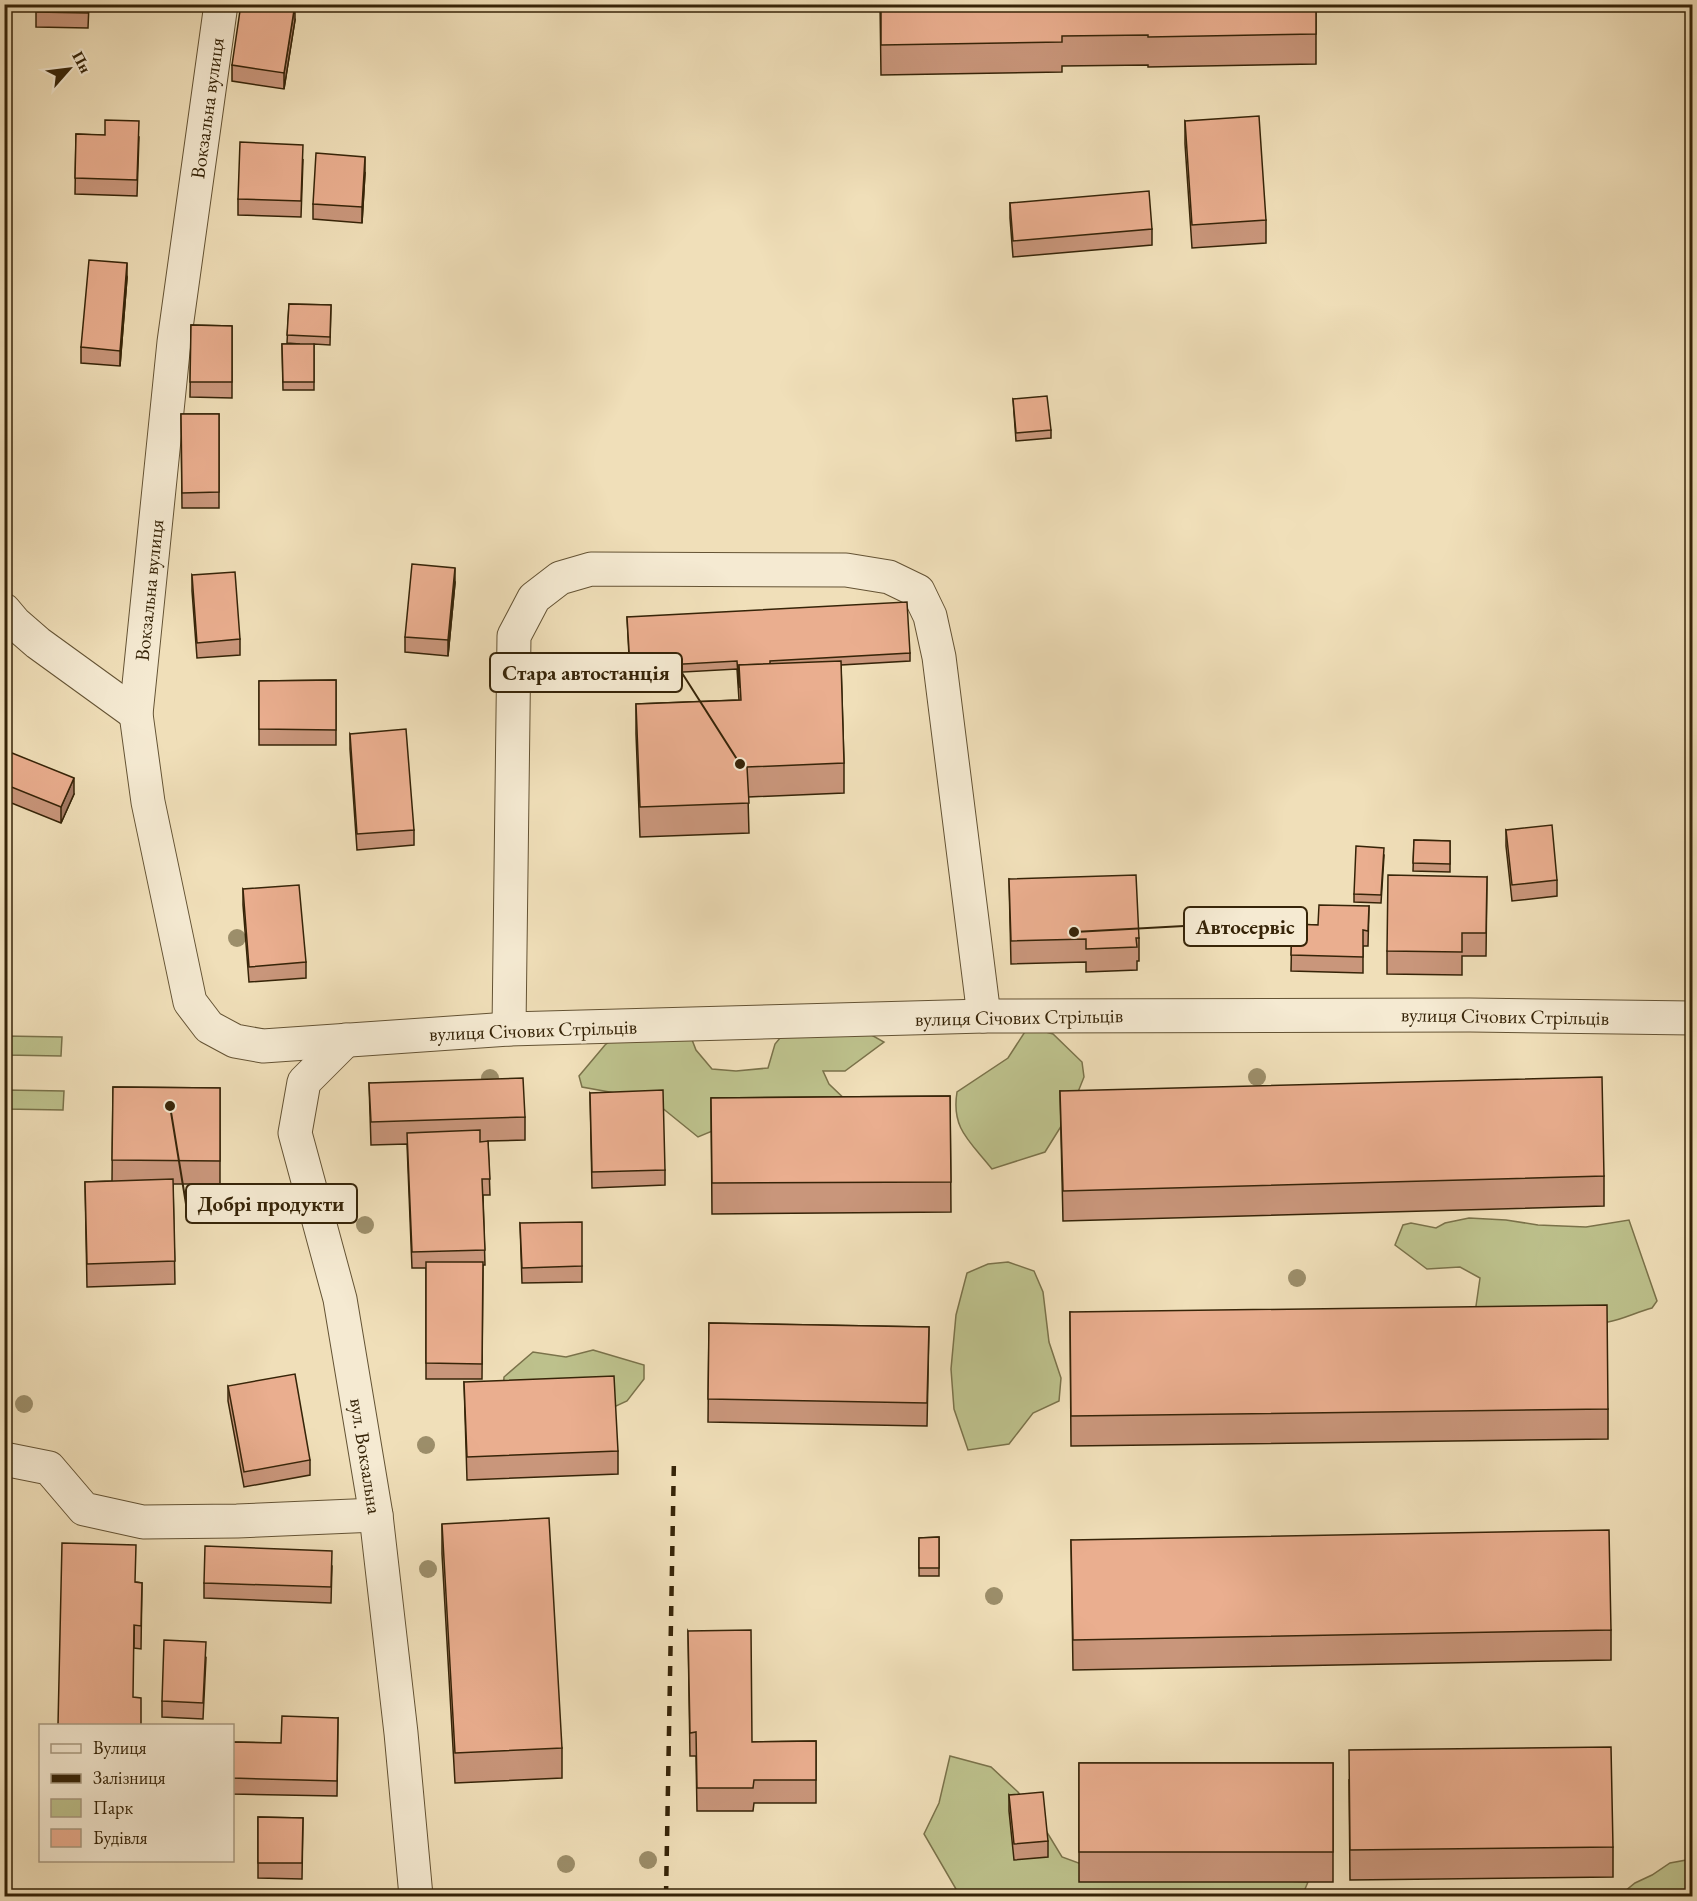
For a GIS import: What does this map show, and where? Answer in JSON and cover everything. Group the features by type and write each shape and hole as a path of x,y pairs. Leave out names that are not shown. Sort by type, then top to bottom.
{"street":[{"name":"Вокзальна вулиця","path":"221,4 174,342 136,714 148,802 190,1002 209,1027 235,1041 262,1046 346,1040"},
{"path":"509,1029 514,636 534,598 560,578 591,569 846,570 889,577 918,591 930,616 939,657 984,1016"},
{"path":"4,610 38,643 136,714"},
{"name":"вулиця Січових Стрільців","path":"346,1040 509,1029 984,1016 1470,1015 1692,1018"},
{"name":"вул. Вокзальна","path":"346,1040 304,1082 295,1133 340,1299 376,1515 401,1733 416,1896"},
{"path":"4,1459 49,1468 84,1509 143,1522 237,1521 376,1515"}],"green space":[{"path":"1028,1027 1053,1034 1082,1062 1084,1077 1070,1112 1045,1152 992,1169 964,1134 957,1116 957,1092 1008,1058"},
{"path":"859,1028 884,1042 845,1071 823,1071 829,1084 853,1107 751,1115 698,1137 645,1094 626,1095 582,1087 579,1076 605,1045 624,1030 689,1032 696,1050 712,1069 736,1071 768,1068 775,1044 785,1032"},
{"path":"5,1036 62,1037 61,1056 5,1055"},
{"path":"6,1090 64,1091 63,1110 5,1109"},
{"path":"1469,1218 1586,1227 1629,1220 1657,1301 1652,1308 1613,1321 1592,1324 1546,1324 1483,1317 1476,1306 1480,1278 1460,1267 1427,1269 1395,1245 1403,1225 1411,1223 1436,1228 1445,1223"},
{"path":"1008,1262 1034,1271 1043,1292 1049,1342 1061,1378 1059,1401 1033,1413 1009,1444 968,1450 954,1409 951,1369 956,1315 967,1273 988,1264"},
{"path":"593,1350 644,1365 644,1379 627,1401 601,1413 503,1393 504,1377 533,1352 566,1357"},
{"path":"950,1756 991,1767 1018,1792 1062,1857 1103,1872 1308,1882 1302,1896 960,1896 924,1834 939,1803"},
{"path":"1692,1859 1692,1896 1619,1896 1635,1883 1670,1863"}],"building":[{"path":"36,4 88,4 88,13 36,12"},
{"path":"241,4 295,4 284,73 232,65"},
{"path":"881,4 1316,4 1316,34 1062,36 1062,42 881,45"},
{"path":"1259,116 1266,220 1192,225 1185,121"},
{"path":"105,120 139,121 137,180 75,178 76,134 105,135"},
{"path":"240,142 303,145 301,201 238,199"},
{"path":"316,153 365,157 362,207 313,204"},
{"path":"1149,191 1152,229 1013,241 1010,203"},
{"path":"89,260 127,263 120,351 81,347"},
{"path":"289,304 331,305 330,337 287,335"},
{"path":"191,325 232,326 232,382 190,382"},
{"path":"282,344 314,344 314,382 283,382"},
{"path":"1047,396 1051,430 1016,433 1013,399"},
{"path":"181,414 219,414 219,492 182,493"},
{"path":"412,564 455,568 448,640 405,637"},
{"path":"235,572 240,639 197,643 192,575"},
{"path":"907,602 910,653 770,661 770,664 739,665 739,688 737,661 630,667 627,617"},
{"path":"841,661 844,763 747,767 749,803 640,807 636,704 741,700 739,665"},
{"path":"336,680 336,730 259,729 259,681"},
{"path":"406,729 414,830 357,834 350,734"},
{"path":"12,753 74,778 61,807 4,784 4,770"},
{"path":"1552,825 1557,880 1512,885 1506,830"},
{"path":"1414,840 1450,841 1450,864 1413,863"},
{"path":"1356,846 1384,848 1381,895 1354,894"},
{"path":"1136,875 1139,938 1136,938 1137,947 1086,949 1086,939 1011,941 1009,879"},
{"path":"1388,875 1487,877 1486,933 1462,933 1462,952 1387,951"},
{"path":"299,885 306,962 249,967 243,889"},
{"path":"1319,905 1369,906 1368,931 1363,930 1363,957 1291,955 1292,924 1318,925"},
{"path":"1602,1077 1604,1176 1063,1191 1060,1091"},
{"path":"523,1078 525,1117 371,1122 369,1083"},
{"path":"113,1087 220,1088 220,1161 112,1160"},
{"path":"663,1090 665,1170 592,1172 590,1093"},
{"path":"950,1096 951,1182 712,1183 711,1098"},
{"path":"1687,1108 1692,1108 1692,1179 1688,1179"},
{"path":"480,1130 480,1142 488,1141 490,1179 482,1179 485,1250 412,1252 407,1133"},
{"path":"173,1179 175,1261 87,1264 85,1182"},
{"path":"582,1222 582,1266 522,1268 520,1223"},
{"path":"426,1262 483,1262 482,1364 426,1363"},
{"path":"1607,1305 1608,1409 1071,1416 1070,1312"},
{"path":"709,1323 929,1327 927,1403 708,1399"},
{"path":"295,1374 310,1460 244,1472 228,1386"},
{"path":"614,1376 618,1451 467,1457 464,1382"},
{"path":"549,1518 562,1748 455,1753 442,1524"},
{"path":"1609,1530 1611,1630 1073,1640 1071,1540"},
{"path":"939,1537 939,1568 919,1568 919,1538"},
{"path":"62,1543 136,1545 135,1582 142,1583 141,1626 134,1625 133,1697 141,1698 141,1724 58,1724"},
{"path":"205,1546 332,1551 331,1587 204,1583"},
{"path":"751,1630 752,1742 816,1741 816,1780 754,1780 753,1788 697,1788 696,1732 690,1733 688,1631"},
{"path":"164,1640 206,1642 203,1703 162,1701"},
{"path":"282,1716 338,1718 337,1781 234,1778 234,1742 281,1743"},
{"path":"1611,1747 1613,1847 1350,1850 1349,1750"},
{"path":"1079,1763 1333,1763 1333,1852 1079,1852"},
{"path":"1043,1792 1048,1841 1014,1844 1009,1795"},
{"path":"258,1817 303,1818 302,1863 258,1863"}],"railway":[{"path":"666,1896 674,1457"}],"place":[{"name":"Стара автостанція","path":"740,764"},
{"name":"Автосервіс","path":"1074,932"},
{"name":"Добрі продукти","path":"170,1106"}]}
